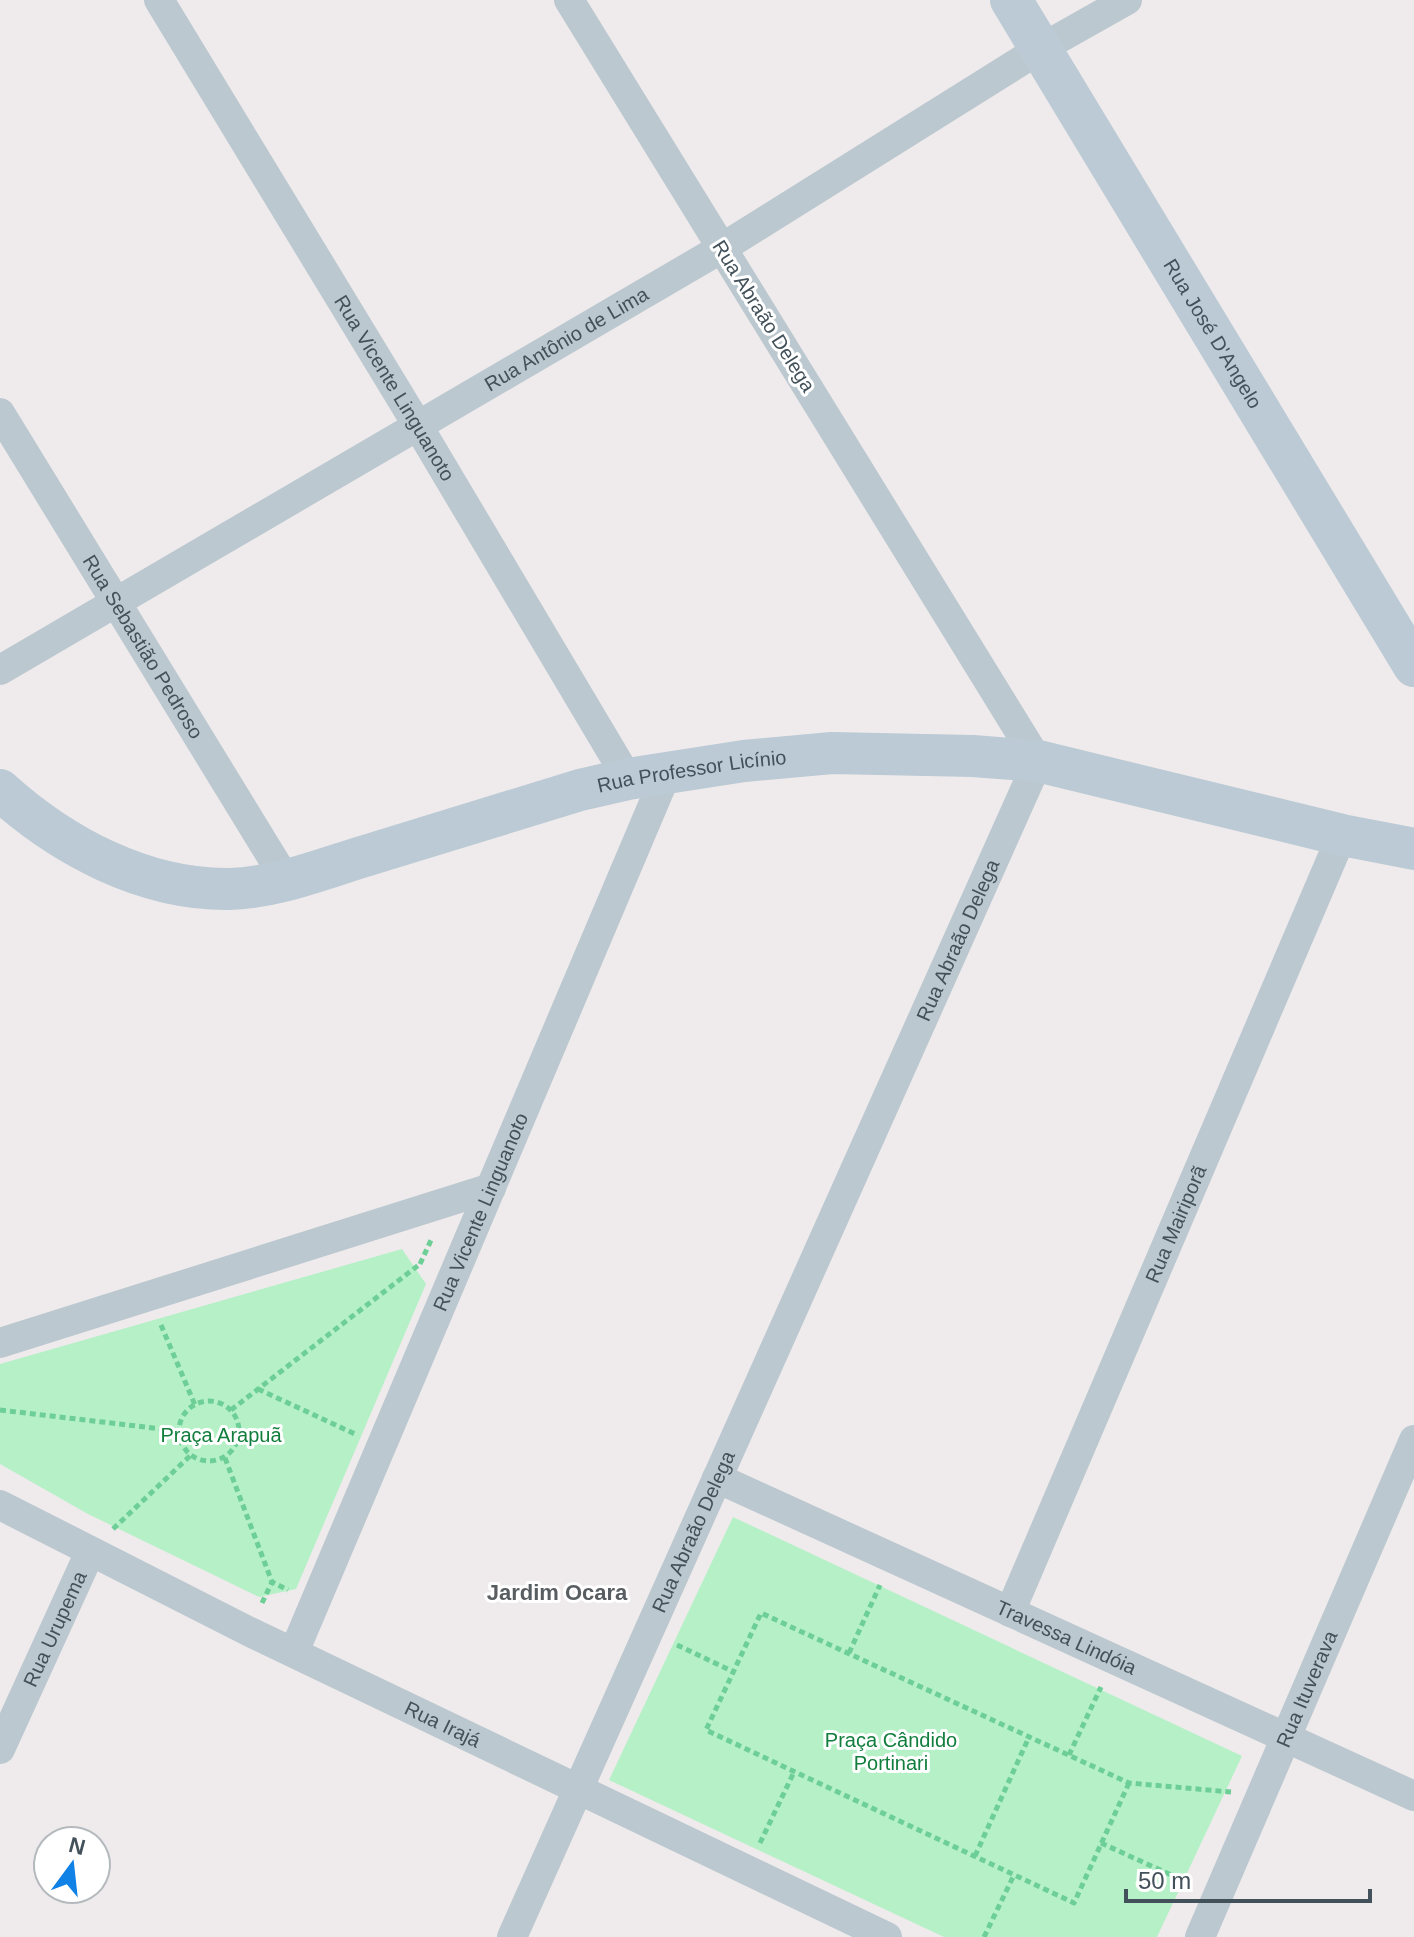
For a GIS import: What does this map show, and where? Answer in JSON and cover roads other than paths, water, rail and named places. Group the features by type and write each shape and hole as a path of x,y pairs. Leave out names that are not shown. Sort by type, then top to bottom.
{"street":[{"name":"Rua Vicente Linguanoto","path":"159,0 418,426 648,775 491,1188 294,1652"},
{"name":"Rua Abraão Delega","path":"512,1937 1038,761 569,0"},
{"name":"Rua José D'Angelo","path":"1011,0 1414,666"},
{"name":"Rua Antônio de Lima","path":"0,670 722,248 1040,49 1127,0"},
{"name":"Rua Sebastião Pedroso","path":"0,413 286,880"},
{"name":"Rua Professor Licínio","path":"0,790 61,837 116,866 170,883 230,889 286,880 580,790 648,775 744,761 832,753 973,756 1038,761 1342,835 1414,849"},
{"name":"Rua Mairiporã","path":"1010,1612 1342,835"},
{"path":"0,1343 491,1188"},
{"name":"Rua Ituverava","path":"1200,1937 1414,1440"},
{"name":"Travessa Lindóia","path":"717,1478 1414,1796"},
{"name":"Rua Irajá","path":"0,1505 294,1652 887,1937"},
{"name":"Rua Urupema","path":"0,1749 90,1552"}],"district":[{"name":"Jardim Ocara","path":"557,1592"}],"park label":[{"name":"Praça Arapuã","path":"221,1435"},
{"name":"Praça Cândido Portinari","path":"891,1752"}]}
